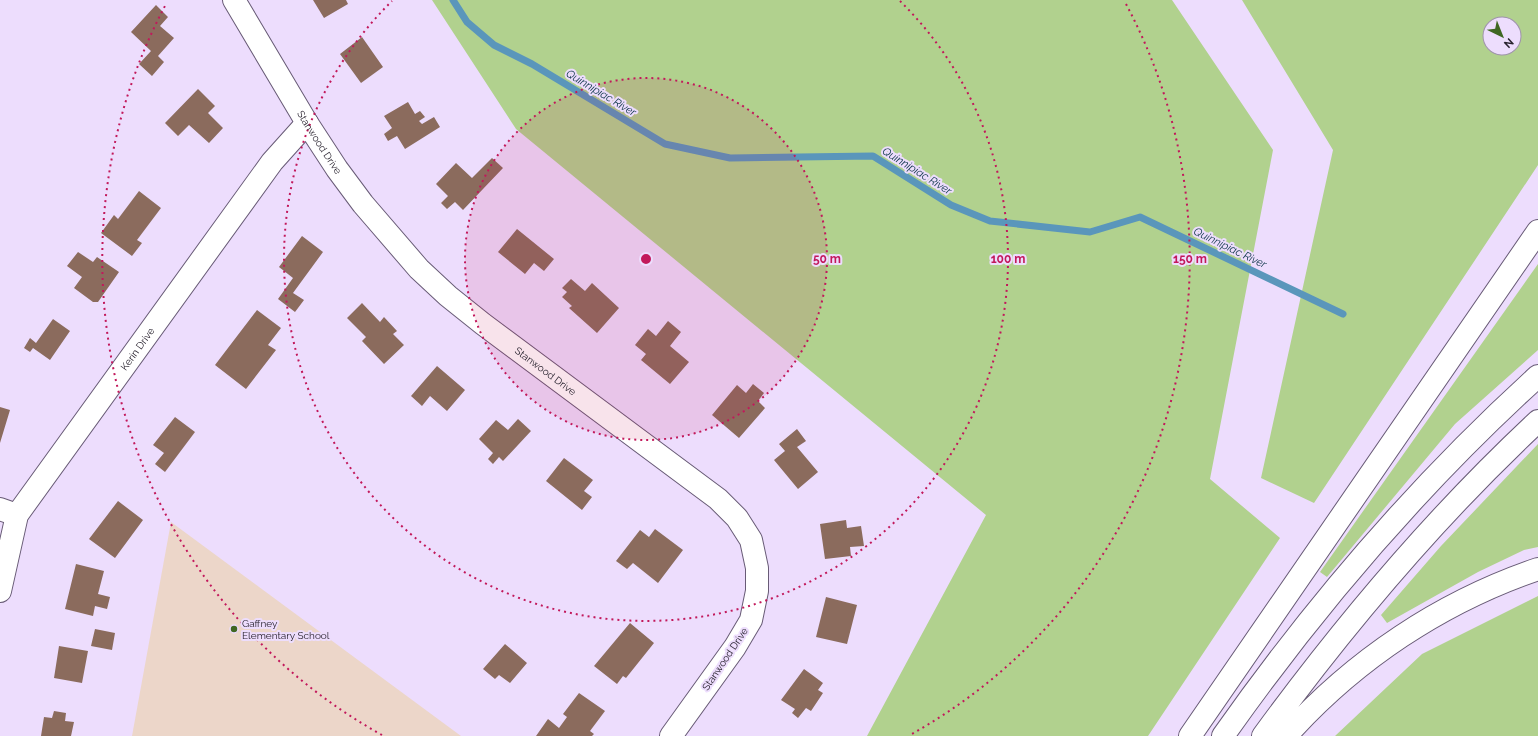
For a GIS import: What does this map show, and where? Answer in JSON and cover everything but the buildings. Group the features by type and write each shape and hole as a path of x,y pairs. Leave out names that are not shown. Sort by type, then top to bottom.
{"main road":[{"name":"Stanwood Drive","path":"234,0 307,123 337,169 363,204 425,274 448,296 483,324 718,499 737,518 751,540 757,568 757,591 751,620 735,647 671,736"},
{"name":"Kerin Drive","path":"0,591 9,512 272,162 307,123"},
{"path":"1190,736 1538,231"},
{"path":"1223,736 1285,650 1371,545 1438,472 1538,376"},
{"path":"1263,736 1312,670 1373,596 1463,496 1538,421"},
{"path":"1286,736 1310,710 1344,679 1400,636 1463,600 1538,569"}],"shaded area":[{"name":"Gaffney Elementary School","path":"171,522 461,736 132,736"}],"green space":[{"path":"432,0 1172,0 1273,150 1210,479 1280,538 1148,736 867,736 986,515 516,129"},
{"path":"1242,0 1538,0 1538,165 1314,503 1261,478 1333,150"},
{"path":"1538,264 1538,350 1455,424 1327,577 1320,572"},
{"path":"1538,444 1538,547 1524,550 1478,572 1387,623 1381,615 1441,546"},
{"path":"1538,596 1538,736 1335,736 1422,654"}],"waterway":[{"name":"Quinnipiac River","path":"453,0 467,22 494,45 532,64 665,144 730,158 873,156 951,205 990,221 1090,232 1140,217 1343,314"}],"place":[{"name":"Gaffney Elementary School","path":"234,629"}]}
